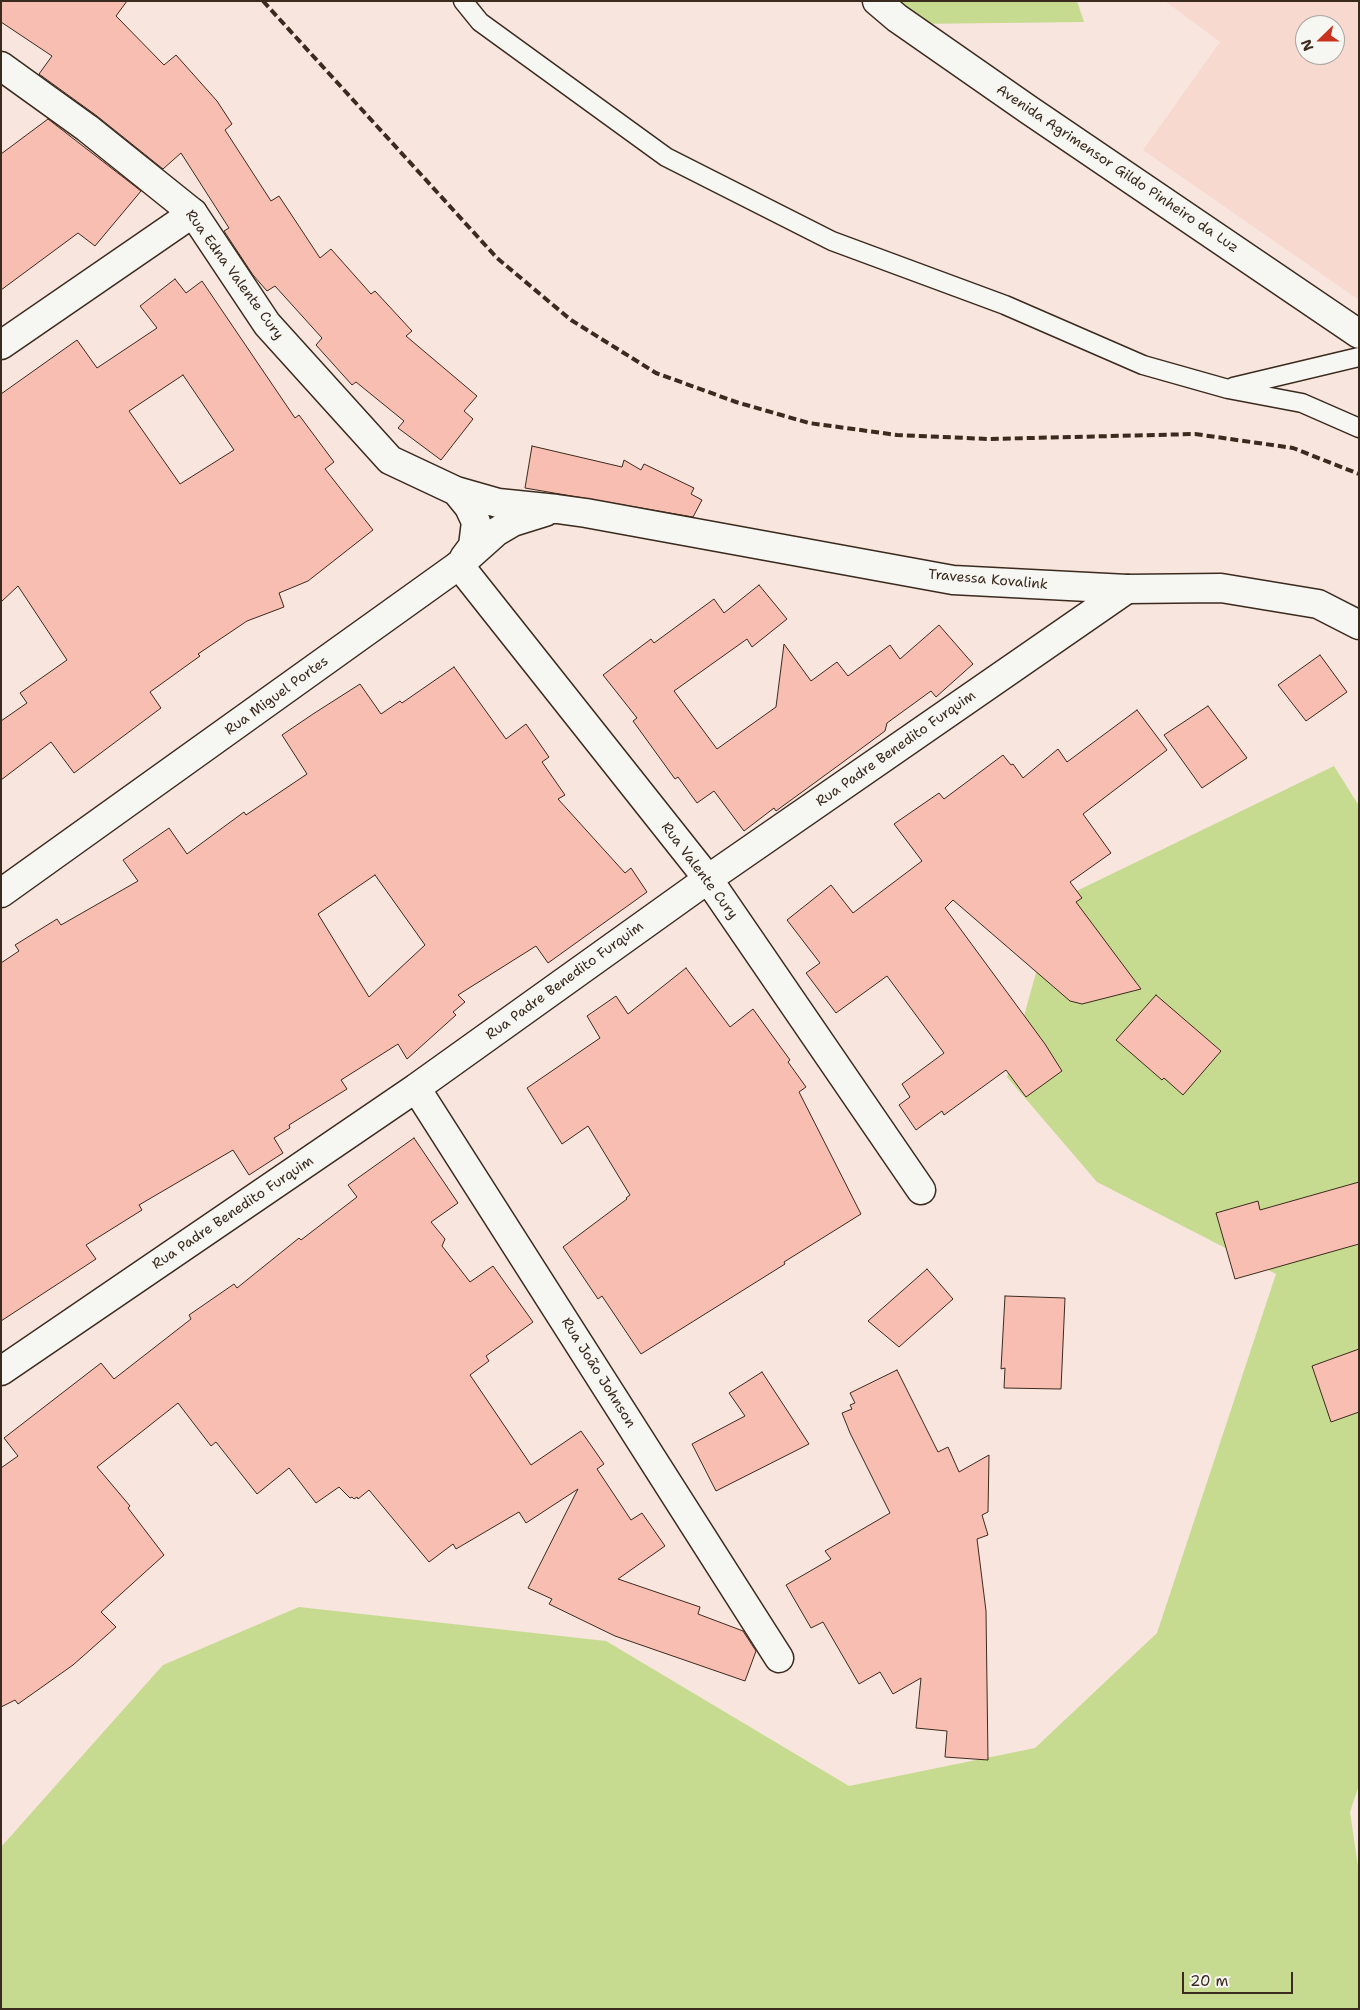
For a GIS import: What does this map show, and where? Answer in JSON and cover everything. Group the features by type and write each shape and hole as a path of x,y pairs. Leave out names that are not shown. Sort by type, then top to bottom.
{"street":[{"name":"Avenida Agrimensor Gildo Pinheiro da Luz","path":"877,1 898,18 1029,110 1359,334"},
{"name":"Rua Edna Valente Cury","path":"1,66 87,128 192,213 267,324 390,460 456,491 498,503 586,514"},
{"path":"1,345 192,213"},
{"name":"Rua Edna Valente Cury","path":"456,491 469,507 476,522 473,546 458,565"},
{"name":"Rua Miguel Portes","path":"1,893 458,565 496,532 513,522 557,509"},
{"name":"Travessa Kovalink","path":"586,514 953,580 1127,590 1221,588 1318,604 1359,625"},
{"name":"Rua Valente Cury","path":"458,565 708,879 921,1190"},
{"name":"Rua Padre Benedito Furquim","path":"1,1371 416,1088 708,879 1127,590"},
{"name":"Rua João Johnson","path":"416,1088 779,1658"}],"lane":[{"path":"463,1 480,22 666,157 832,241 1005,305 1143,366 1228,389 1302,403 1359,428"},
{"path":"1228,389 1359,357"}],"shaded area":[{"path":"1165,1 1359,1 1359,300 1143,150 1220,42"}],"green space":[{"path":"886,1 1077,1 1084,22 914,24"},
{"path":"1334,766 1359,806 1359,1785 1350,1812 1359,1873 1359,2009 1,2009 1,1847 163,1665 299,1607 606,1641 849,1786 1035,1748 1157,1633 1276,1274 1097,1182 1007,1077 1056,901"}],"building":[{"path":"1,1 127,1 116,16 164,65 176,55 217,101 232,124 225,130 271,201 279,196 320,258 331,249 371,294 375,291 412,331 406,336 477,396 464,411 473,419 441,460 398,428 404,421 356,382 352,385 316,345 322,338 275,286 267,291 253,275 224,231 229,228 181,153 163,169 97,116 39,74 52,56 1,22"},
{"path":"48,119 141,191 95,246 78,233 1,290 1,154"},
{"path":"175,279 186,293 202,281 295,418 299,415 334,462 325,469 373,530 308,581 279,593 284,607 247,621 198,654 200,656 150,692 161,708 74,773 51,742 1,780 1,721 27,703 20,693 67,660 18,586 1,602 1,394 77,340 97,368 157,328 140,306","holes":["183,375 234,450 180,484 129,411"]},
{"path":"532,446 622,467 624,460 641,470 644,464 694,488 691,494 702,500 693,517 525,488"},
{"path":"759,585 787,619 752,647 747,639 674,691 717,749 776,707 784,644 811,681 837,662 848,676 890,645 900,659 939,625 973,664 936,697 931,691 887,723 885,731 776,811 774,808 744,831 714,791 697,803 678,777 675,779 633,721 637,718 603,675 651,639 654,643 714,599 724,613"},
{"path":"1320,655 1347,692 1306,721 1278,685"},
{"path":"454,667 506,739 526,724 549,757 542,762 565,795 558,799 625,873 631,868 647,892 548,963 536,946 458,995 465,1002 453,1012 456,1015 407,1059 398,1044 341,1080 347,1089 289,1125 290,1128 274,1138 283,1153 249,1175 233,1150 139,1205 142,1210 86,1245 96,1259 1,1321 1,963 19,951 15,945 57,919 61,925 138,881 123,860 169,828 187,854 244,812 246,815 307,774 282,735 313,714 360,684 381,714 400,701 402,703","holes":["375,875 425,945 369,997 318,914"]},
{"path":"1208,706 1247,758 1202,788 1164,735"},
{"path":"1137,710 1167,750 1083,814 1111,853 1070,882 1082,898 1076,902 1141,989 1082,1004 1070,1001 953,900 945,908 1045,1044 1062,1071 1026,1097 1006,1070 944,1115 942,1111 916,1130 899,1105 910,1097 902,1084 944,1053 887,976 836,1013 806,973 820,963 787,920 831,885 853,913 922,861 894,824 939,793 944,799 1003,755 1011,765 1013,764 1023,778 1058,749 1067,762"},
{"path":"686,968 730,1027 753,1009 790,1060 788,1062 806,1087 799,1092 861,1214 641,1354 602,1296 598,1299 563,1247 630,1195 588,1126 562,1144 527,1088 600,1038 587,1016 616,996 628,1014"},
{"path":"1156,995 1221,1051 1183,1095 1164,1078 1162,1080 1116,1040"},
{"path":"414,1138 458,1203 431,1222 445,1239 442,1246 470,1282 493,1266 533,1322 486,1356 489,1361 470,1375 531,1465 581,1431 604,1464 597,1469 631,1520 642,1513 665,1546 618,1579 700,1607 698,1614 743,1631 756,1651 745,1681 615,1636 549,1604 552,1599 528,1588 578,1489 526,1523 519,1512 456,1549 453,1544 429,1562 369,1490 358,1499 357,1497 354,1499 350,1498 339,1487 316,1503 289,1468 257,1494 216,1442 211,1446 178,1403 97,1467 130,1506 128,1508 164,1555 101,1612 116,1627 73,1665 18,1704 15,1700 1,1707 1,1468 18,1456 4,1438 101,1363 114,1379 191,1319 189,1315 234,1284 237,1288 299,1238 301,1240 357,1197 348,1185"},
{"path":"1359,1182 1359,1244 1235,1279 1216,1213 1258,1201 1260,1210"},
{"path":"927,1269 953,1299 899,1347 868,1321"},
{"path":"1005,1296 1065,1298 1061,1389 1004,1388 1005,1368 1001,1369"},
{"path":"1359,1349 1359,1412 1331,1422 1312,1366"},
{"path":"897,1370 938,1452 948,1447 959,1472 989,1455 988,1512 982,1515 988,1535 977,1539 986,1611 988,1760 945,1757 947,1731 916,1728 921,1678 893,1694 880,1672 859,1684 823,1622 811,1628 786,1585 831,1559 825,1551 890,1513 842,1413 852,1409 850,1405 855,1403 850,1393"},
{"path":"762,1372 809,1444 716,1491 692,1444 745,1416 729,1393"}],"railway":[{"path":"263,1 497,258 571,320 656,373 736,402 809,423 897,435 989,439 1195,434 1293,448 1359,474"}]}
